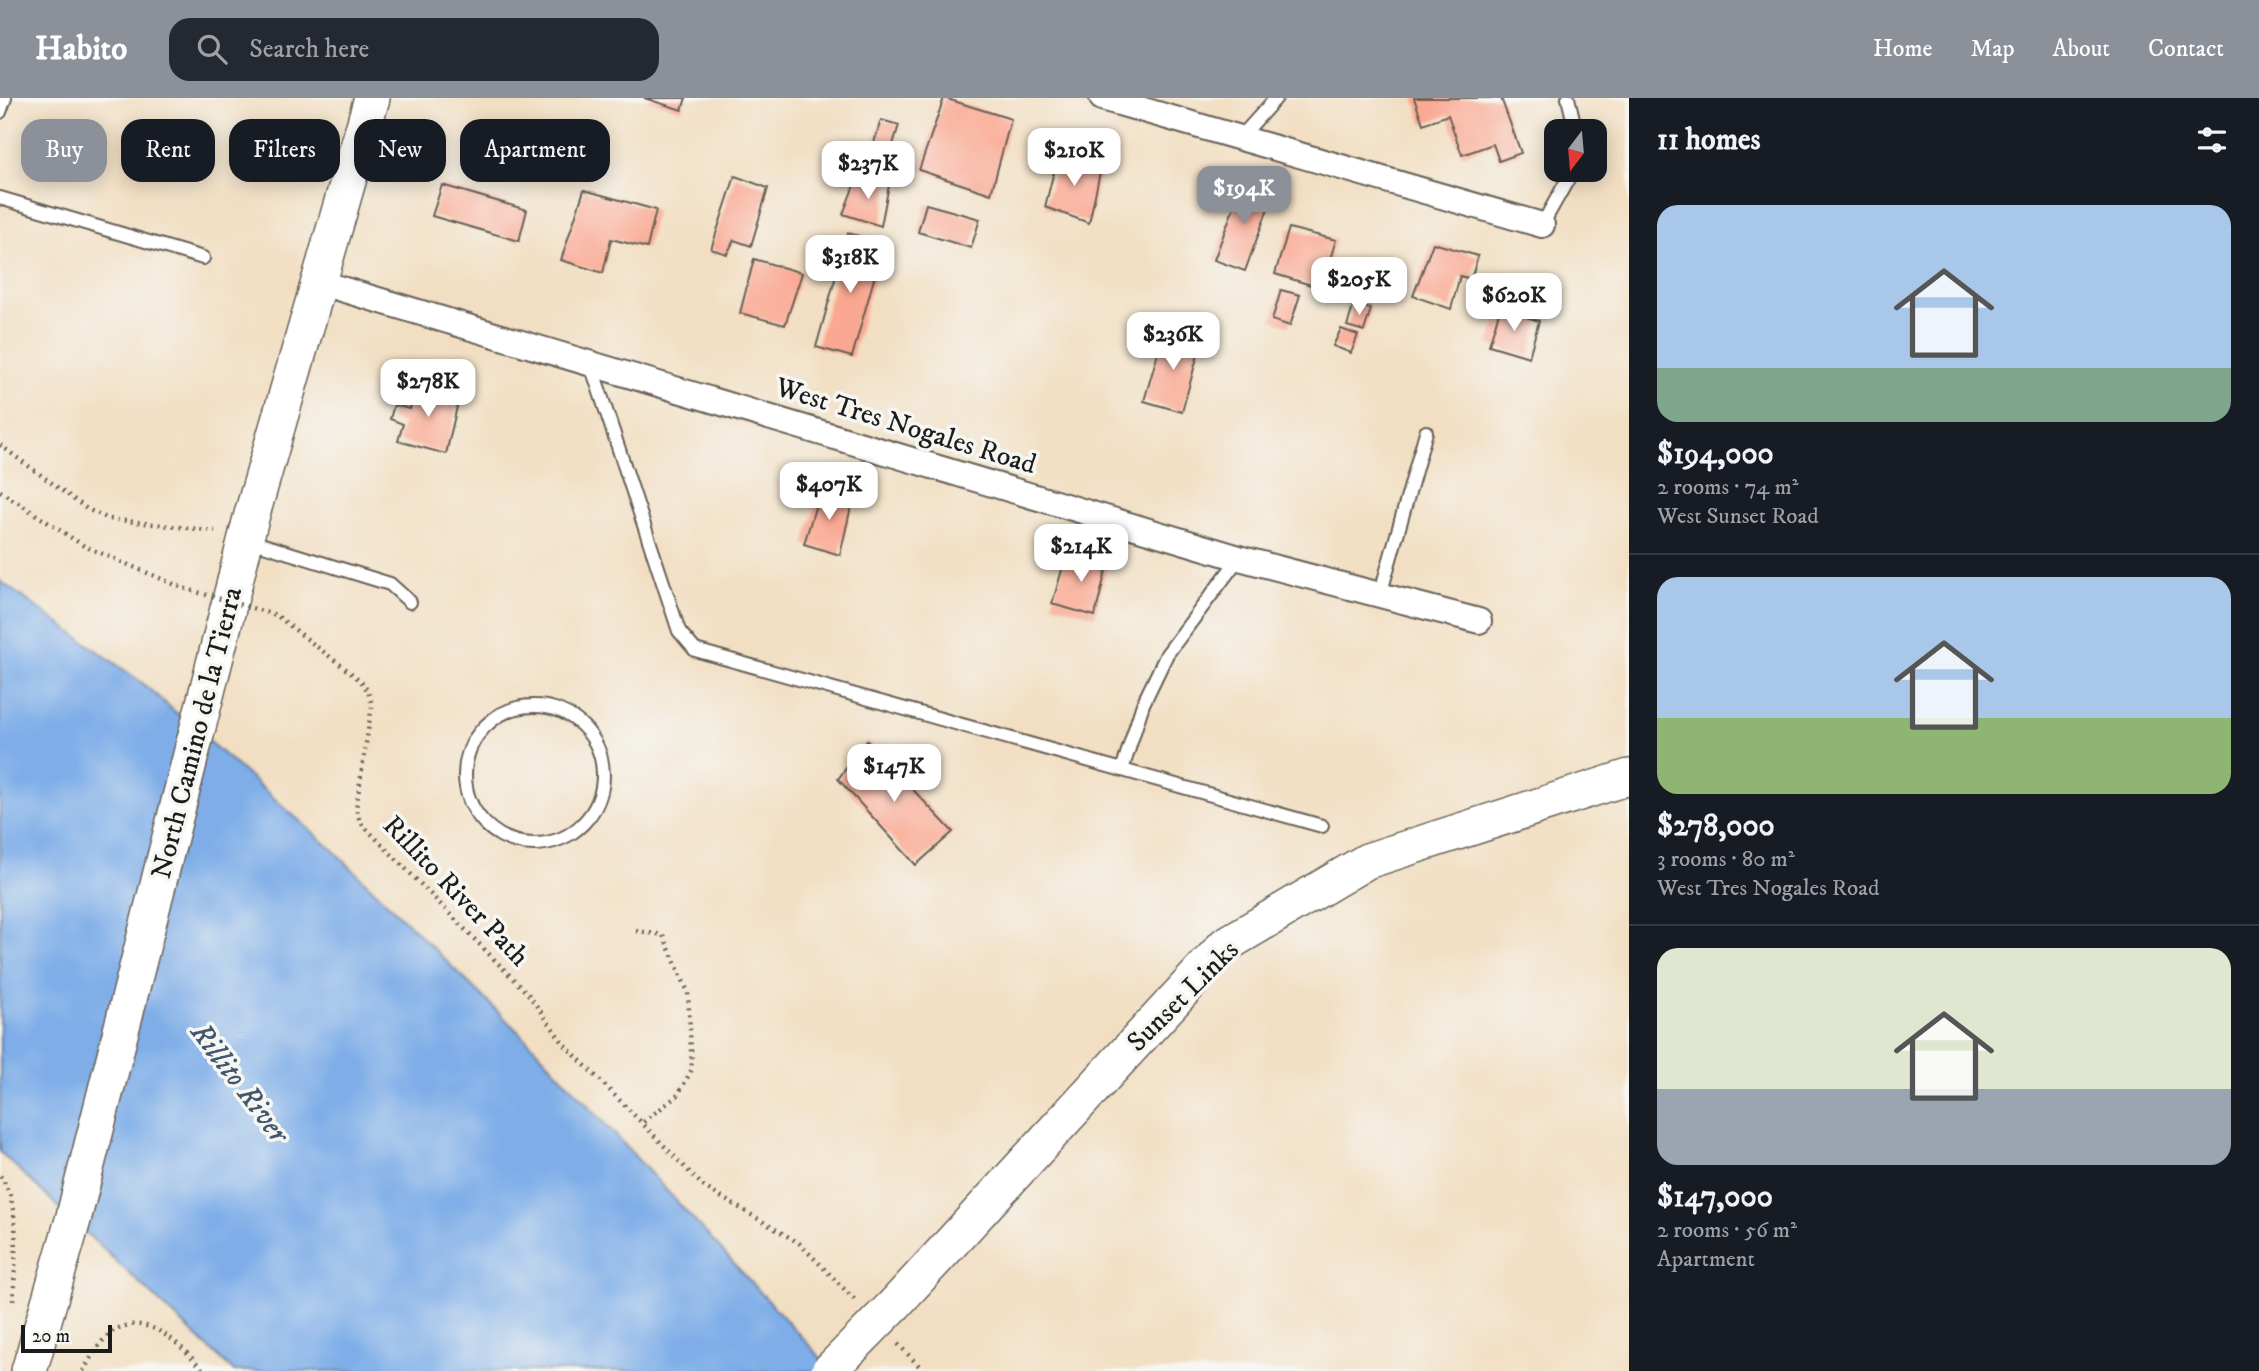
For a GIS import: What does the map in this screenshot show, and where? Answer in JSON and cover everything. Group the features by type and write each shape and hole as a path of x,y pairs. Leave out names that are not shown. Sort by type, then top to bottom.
{"street":[{"name":"North Camino de la Tierra","path":"29,1371 76,1207 246,539 372,98"},
{"path":"1102,98 1542,225"},
{"name":"West Tres Nogales Road","path":"318,282 590,361 1239,558 1479,621"},
{"name":"Sunset Links","path":"829,1371 895,1304 1225,946 1367,861 1629,776"}],"lane":[{"path":"0,112 5,98"},
{"path":"1240,138 1276,98"},
{"path":"1568,98 1573,119"},
{"path":"1542,225 1566,182"},
{"path":"0,198 203,258"},
{"path":"590,361 679,631 695,650 1322,826"},
{"path":"1380,595 1426,432"},
{"path":"246,539 390,584 410,602"},
{"path":"1122,770 1143,705 1167,654 1239,558"},
{"path":"538,705 560,710 579,721 593,738 602,759 603,781 598,802 586,821 568,836 545,844 522,844 499,835 481,820 468,800 463,777 467,753 478,732 496,716 516,707 538,705"}],"path":[{"path":"0,444 87,509 109,519 199,527 246,539"},
{"name":"Rillito River Path","path":"0,491 84,546 183,588 276,615 360,680 368,691 372,705 356,808 360,822 528,995 564,1044 704,1186 799,1243 857,1302"},
{"path":"636,931 663,935 688,992 692,1069 678,1095 642,1124"},
{"path":"0,1176 9,1186 16,1245 13,1311"},
{"path":"83,1371 103,1341 118,1328 141,1325 174,1339 204,1371"},
{"path":"895,1341 924,1371"}],"water":[{"name":"Rillito River","path":"0,581 141,682 333,850 536,1049 833,1371 233,1371 0,1152"}],"building":[{"path":"644,98 686,98 682,110"},
{"path":"944,98 1011,119 991,194 919,170"},
{"path":"1414,98 1501,98 1521,153 1499,161 1493,144 1462,155 1448,115 1423,124"},
{"path":"881,120 899,125 883,177 865,172"},
{"path":"1075,156 1097,162 1094,170 1100,172 1089,223 1045,207 1057,159 1072,163"},
{"path":"858,175 889,185 881,226 843,214"},
{"path":"735,176 768,188 751,246 734,240 727,254 711,249"},
{"path":"1244,180 1274,192 1245,271 1214,260"},
{"path":"442,185 527,210 519,241 432,216"},
{"path":"584,190 656,210 647,248 611,239 603,273 561,260"},
{"path":"926,204 980,219 971,248 918,232"},
{"path":"1289,228 1336,240 1321,288 1275,274"},
{"path":"848,233 884,243 852,357 816,347"},
{"path":"1433,243 1478,256 1471,279 1460,276 1451,309 1413,296"},
{"path":"754,259 802,273 785,325 740,313"},
{"path":"1281,290 1300,295 1290,326 1272,320"},
{"path":"1354,304 1371,309 1364,331 1347,326"},
{"path":"1500,309 1539,321 1529,357 1489,345"},
{"path":"1341,329 1358,335 1351,353 1333,346"},
{"path":"1164,332 1201,343 1182,412 1144,401"},
{"path":"417,384 460,394 446,454 398,441 403,424 390,419 394,405 410,409"},
{"path":"821,488 853,498 840,555 804,544"},
{"path":"1067,553 1108,562 1095,616 1052,604"},
{"path":"867,741 953,832 916,865 838,779"}]}
